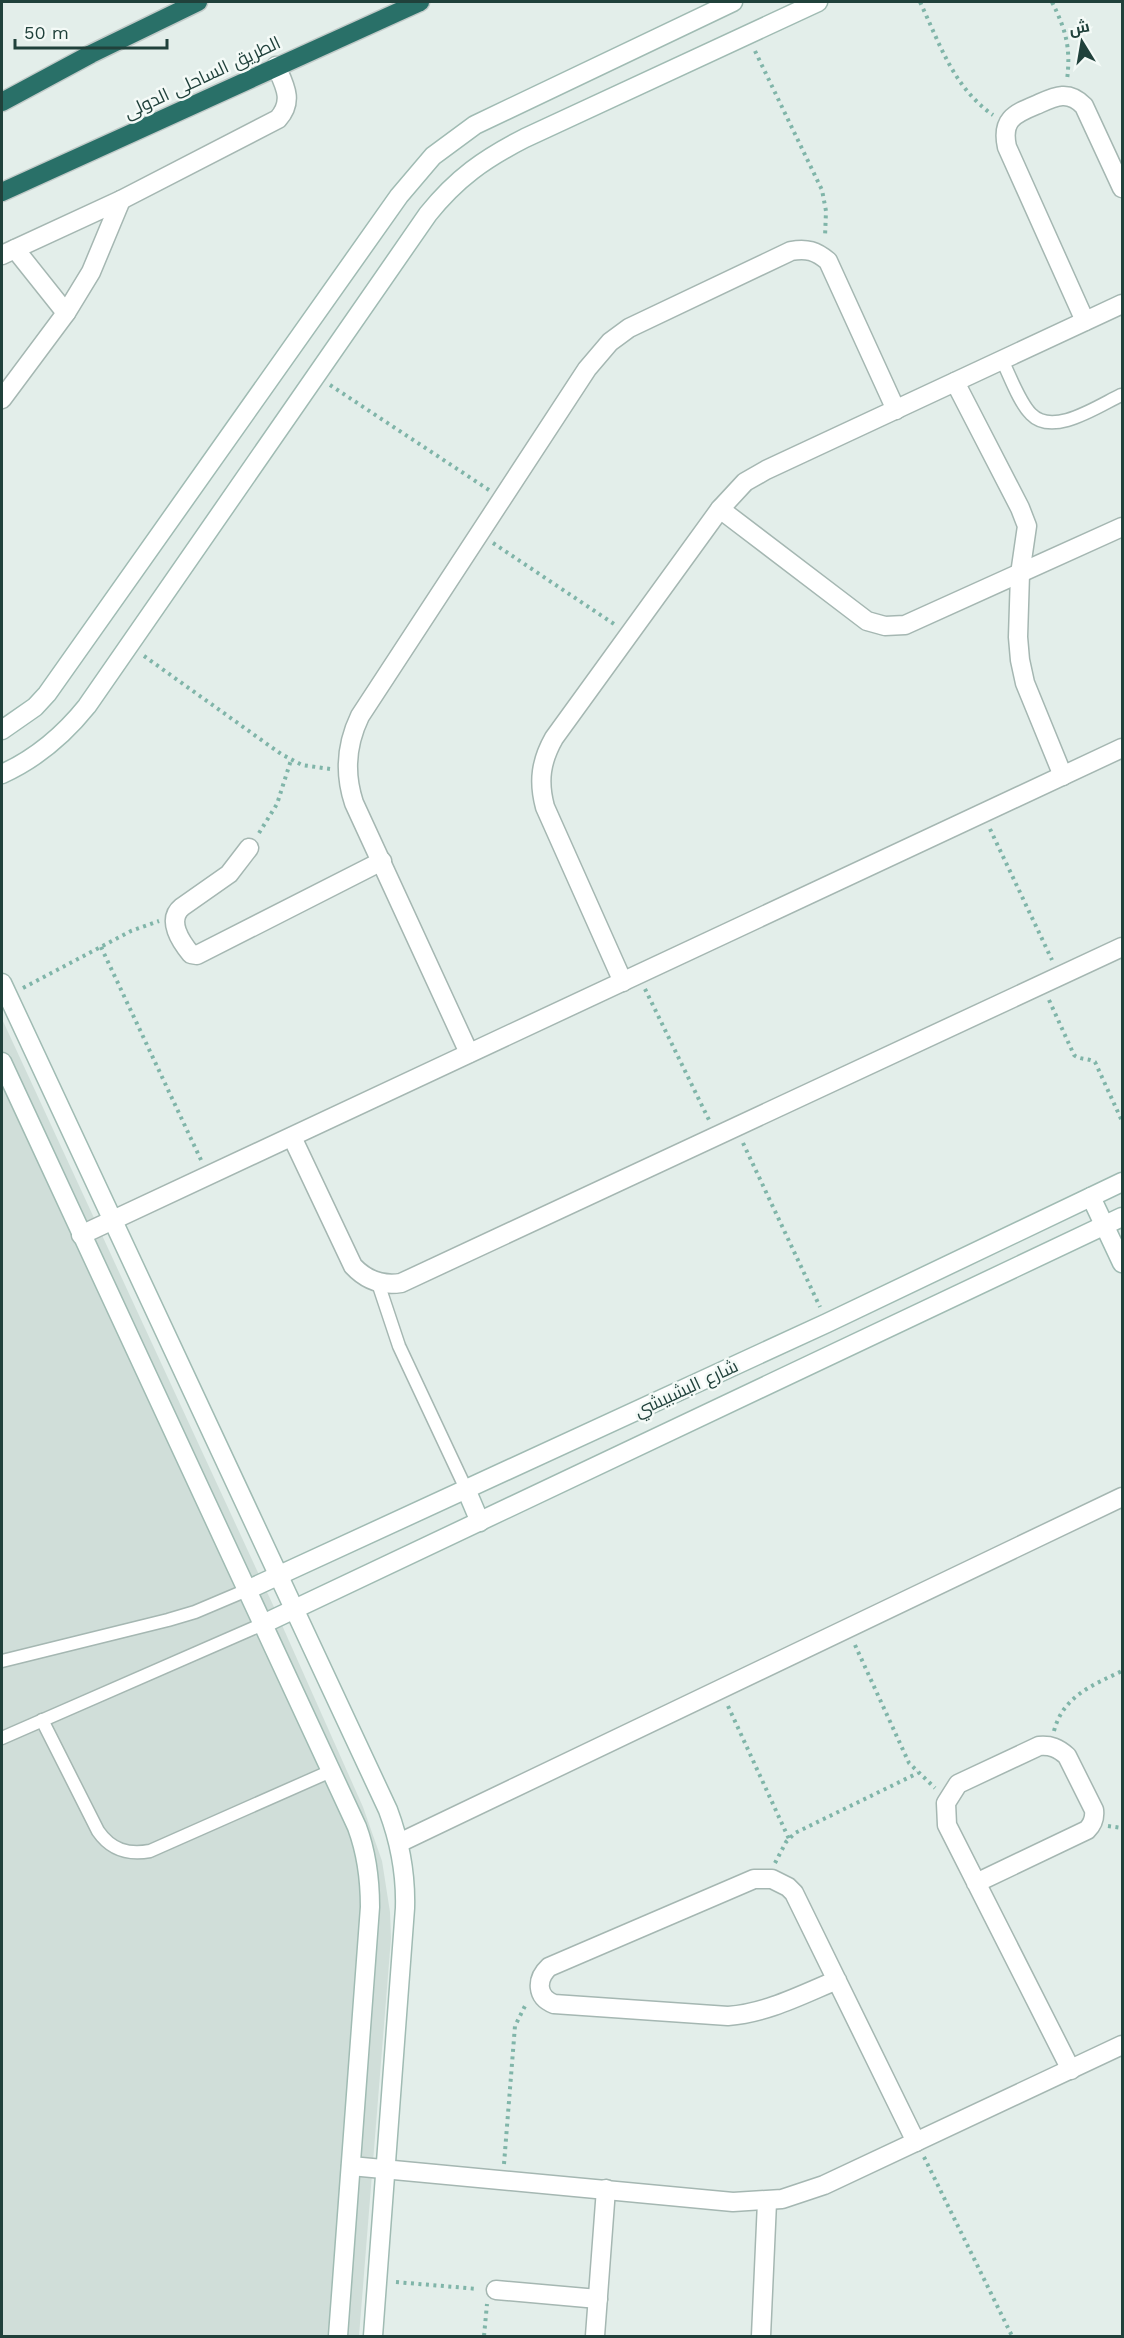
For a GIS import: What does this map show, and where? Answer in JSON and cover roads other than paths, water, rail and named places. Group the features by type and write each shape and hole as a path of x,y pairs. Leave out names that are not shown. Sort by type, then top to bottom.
{"highway":[{"path":"2,102 91,54 198,2"},
{"name":"الطريق الساحلى الدولى","path":"2,192 420,2"}],"street":[{"path":"2,730 47,694 399,196 433,156 460,134 498,113 733,2"},
{"path":"2,774 34,757 64,733 87,706 443,195 472,168 499,151 818,2"},
{"path":"66,313 8,252 121,200 278,119 284,112 288,93 276,66"},
{"path":"1085,321 1007,147 1008,124 1017,113 1058,95 1075,98 1084,106 1122,188"},
{"path":"2,399 66,313 92,272 121,200"},
{"path":"469,1053 354,803 347,768 350,741 360,716 587,369 610,342 629,328 791,251 807,249 821,255 832,269 896,410"},
{"path":"631,978 545,807 540,778 542,763 554,738 720,509 736,490 755,476 1122,304"},
{"path":"955,382 1027,526 1020,574 1018,636 1022,671 1063,776"},
{"path":"720,509 867,621 876,624 905,626 1122,527"},
{"path":"81,1235 1122,748"},
{"path":"249,848 229,874 178,909 174,918 175,927 189,953 197,955 382,861"},
{"path":"292,1137 353,1266 364,1276 378,1283 400,1283 718,1137 1122,947"},
{"path":"4,990 388,1810 399,1843 405,1886 405,1908 373,2337"},
{"path":"2,1062 357,1827 368,1862 370,1884 338,2337"},
{"name":"شارع البشبيشي","path":"247,1590 827,1323 1122,1182"},
{"path":"1091,1197 1122,1263"},
{"name":"شارع البشبيشي","path":"263,1624 1122,1217"},
{"path":"466,1489 480,1522"},
{"path":"399,1843 1122,1497"},
{"path":"976,1883 1087,1830 1091,1826 1095,1815 1092,1804 1067,1756 1052,1746 1039,1746 957,1784 949,1796 945,1810 947,1825 976,1883 1071,2070"},
{"path":"837,1980 772,2008 744,2015 728,2016 554,2004 540,1992 540,1979 549,1967 753,1879 772,1879 795,1893 916,2142"},
{"path":"351,2166 733,2202 767,2202 811,2191 1122,2045"},
{"path":"595,2337 606,2189"},
{"path":"761,2337 767,2202"},
{"path":"492,2290 598,2299"}],"lane":[{"path":"1002,360 1028,410 1044,423 1062,423 1121,396"},
{"path":"378,1283 399,1346 466,1489"},
{"path":"2,1661 168,1620 204,1609 247,1590"},
{"path":"2,1738 263,1624"},
{"path":"42,1720 98,1831 110,1844 128,1852 150,1851 331,1771"}]}
